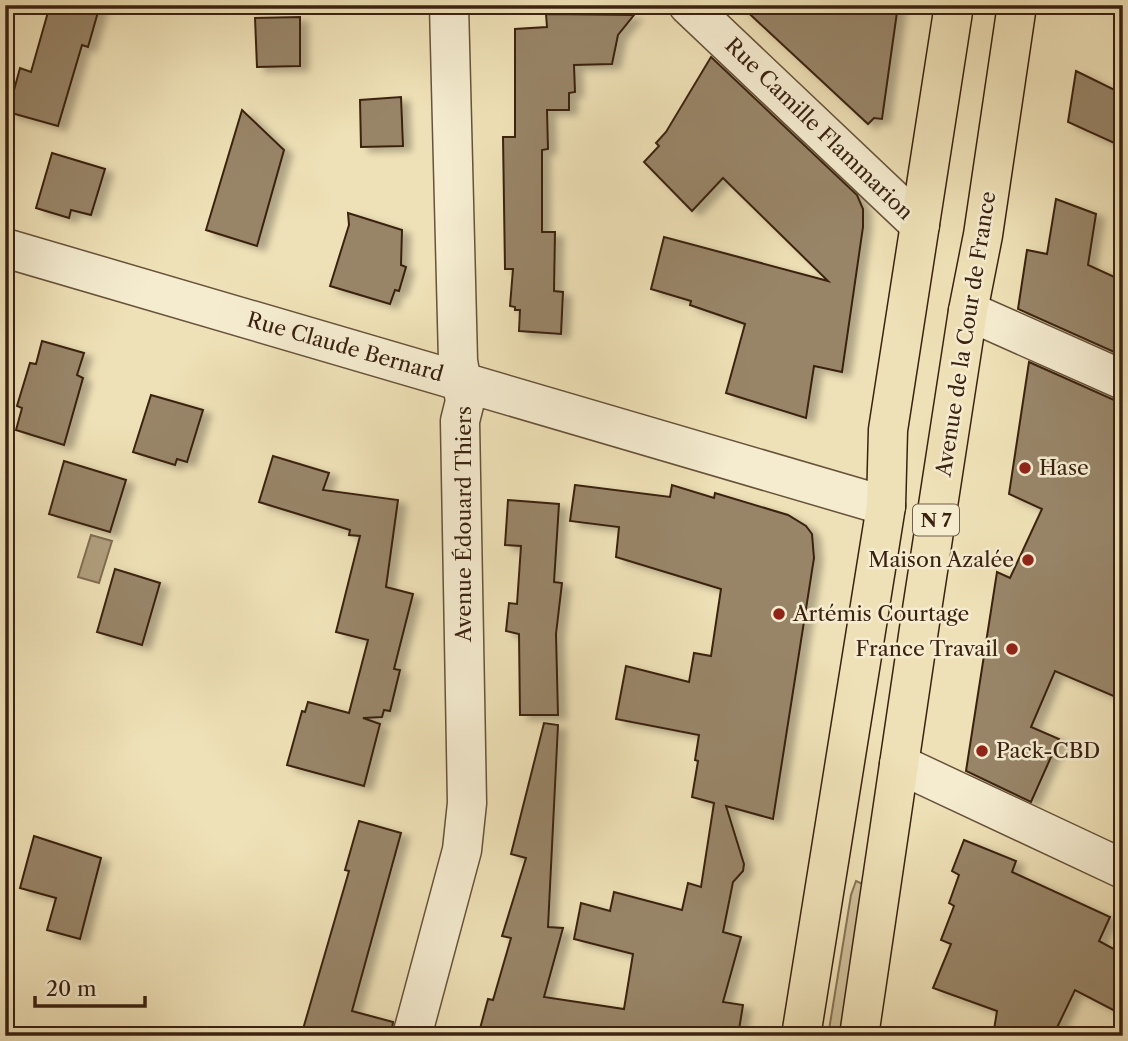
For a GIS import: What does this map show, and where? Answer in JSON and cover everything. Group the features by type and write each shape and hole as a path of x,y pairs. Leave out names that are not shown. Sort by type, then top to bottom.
{"main road":[{"name":"N 7","path":"801,1036 886,506 888,430 954,5"},
{"name":"Avenue de la Cour de France","path":"859,1036 1017,5"}],"street":[{"name":"Avenue Édouard Thiers","path":"412,1036 462,850 467,803 460,421 465,401 458,361 449,5"},
{"name":"Rue Camille Flammarion","path":"688,5 919,225"},
{"name":"Rue Claude Bernard","path":"5,248 886,506"},
{"path":"968,311 1123,380"},
{"path":"899,764 1123,869"}],"shaded area":[{"path":"91,535 112,541 99,583 78,577"},
{"path":"856,881 863,884 841,1036 828,1036 851,895"}],"building":[{"path":"50,5 100,5 88,47 82,45 58,126 8,112 20,68 31,72"},
{"path":"740,5 898,5 882,119 874,118 868,124"},
{"path":"546,14 634,15 618,35 612,64 574,65 575,92 569,93 569,110 547,110 548,149 542,150 542,232 555,232 554,291 563,292 561,334 519,331 520,310 510,306 513,269 505,269 503,137 515,137 515,29 547,27"},
{"path":"300,17 300,66 257,67 255,18"},
{"path":"711,57 857,195 863,209 863,227 842,372 814,366 806,418 726,393 745,324 690,305 691,301 651,289 664,237 828,281 723,178 692,211 644,162 659,146 656,143 666,132"},
{"path":"1076,71 1123,94 1123,147 1068,122"},
{"path":"401,97 403,146 361,147 360,100"},
{"path":"242,110 284,150 257,246 206,230"},
{"path":"52,153 105,169 91,215 71,210 69,218 36,208"},
{"path":"1056,199 1096,214 1088,265 1123,281 1123,356 1018,309 1027,250 1047,254"},
{"path":"348,213 402,230 401,265 406,267 399,291 395,290 390,304 330,286 349,225"},
{"path":"42,341 84,353 77,375 83,378 64,445 16,430 22,408 17,406 30,363 36,364"},
{"path":"1029,362 1114,400 1123,401 1123,700 1055,671 1031,727 1059,739 1031,802 966,771 997,572 1010,578 1042,509 1009,494"},
{"path":"151,395 203,410 187,462 177,459 175,465 133,452"},
{"path":"273,456 329,473 323,490 398,500 386,587 413,594 394,669 400,670 390,711 384,710 382,717 363,718 380,724 364,786 287,765 302,711 305,712 308,702 349,713 368,640 336,632 360,536 349,535 350,530 259,502"},
{"path":"64,461 126,480 110,532 49,514"},
{"path":"575,485 670,497 672,485 714,498 715,493 788,515 806,526 812,534 814,558 773,819 726,806 744,864 743,871 733,882 723,932 741,937 723,1002 743,1005 738,1036 478,1036 488,999 493,1000 511,938 502,936 526,858 511,854 544,723 558,725 548,927 563,928 544,997 624,1009 633,954 574,939 581,903 610,911 614,892 682,910 688,883 701,887 714,803 692,797 699,735 616,719 626,666 689,682 694,653 711,656 721,589 616,557 619,527 570,521"},
{"path":"508,500 559,504 554,582 562,583 556,634 558,715 520,715 519,634 506,631 509,603 517,604 521,546 505,545"},
{"path":"115,569 160,583 142,645 97,632"},
{"path":"359,821 401,833 352,1011 393,1022 391,1036 301,1036 349,871 345,870"},
{"path":"34,836 101,858 80,939 47,930 56,898 20,888"},
{"path":"964,840 1016,861 1012,872 1110,917 1099,941 1123,954 1123,1015 1075,990 1053,1036 993,1036 997,1011 933,988 951,944 941,940 954,906 949,903 959,875 952,871"}],"place":[{"name":"Hase","path":"1025,468"},
{"name":"Maison Azalée","path":"1028,560"},
{"name":"Artémis Courtage","path":"779,614"},
{"name":"France Travail","path":"1012,649"},
{"name":"Pack-CBD","path":"982,751"}]}
